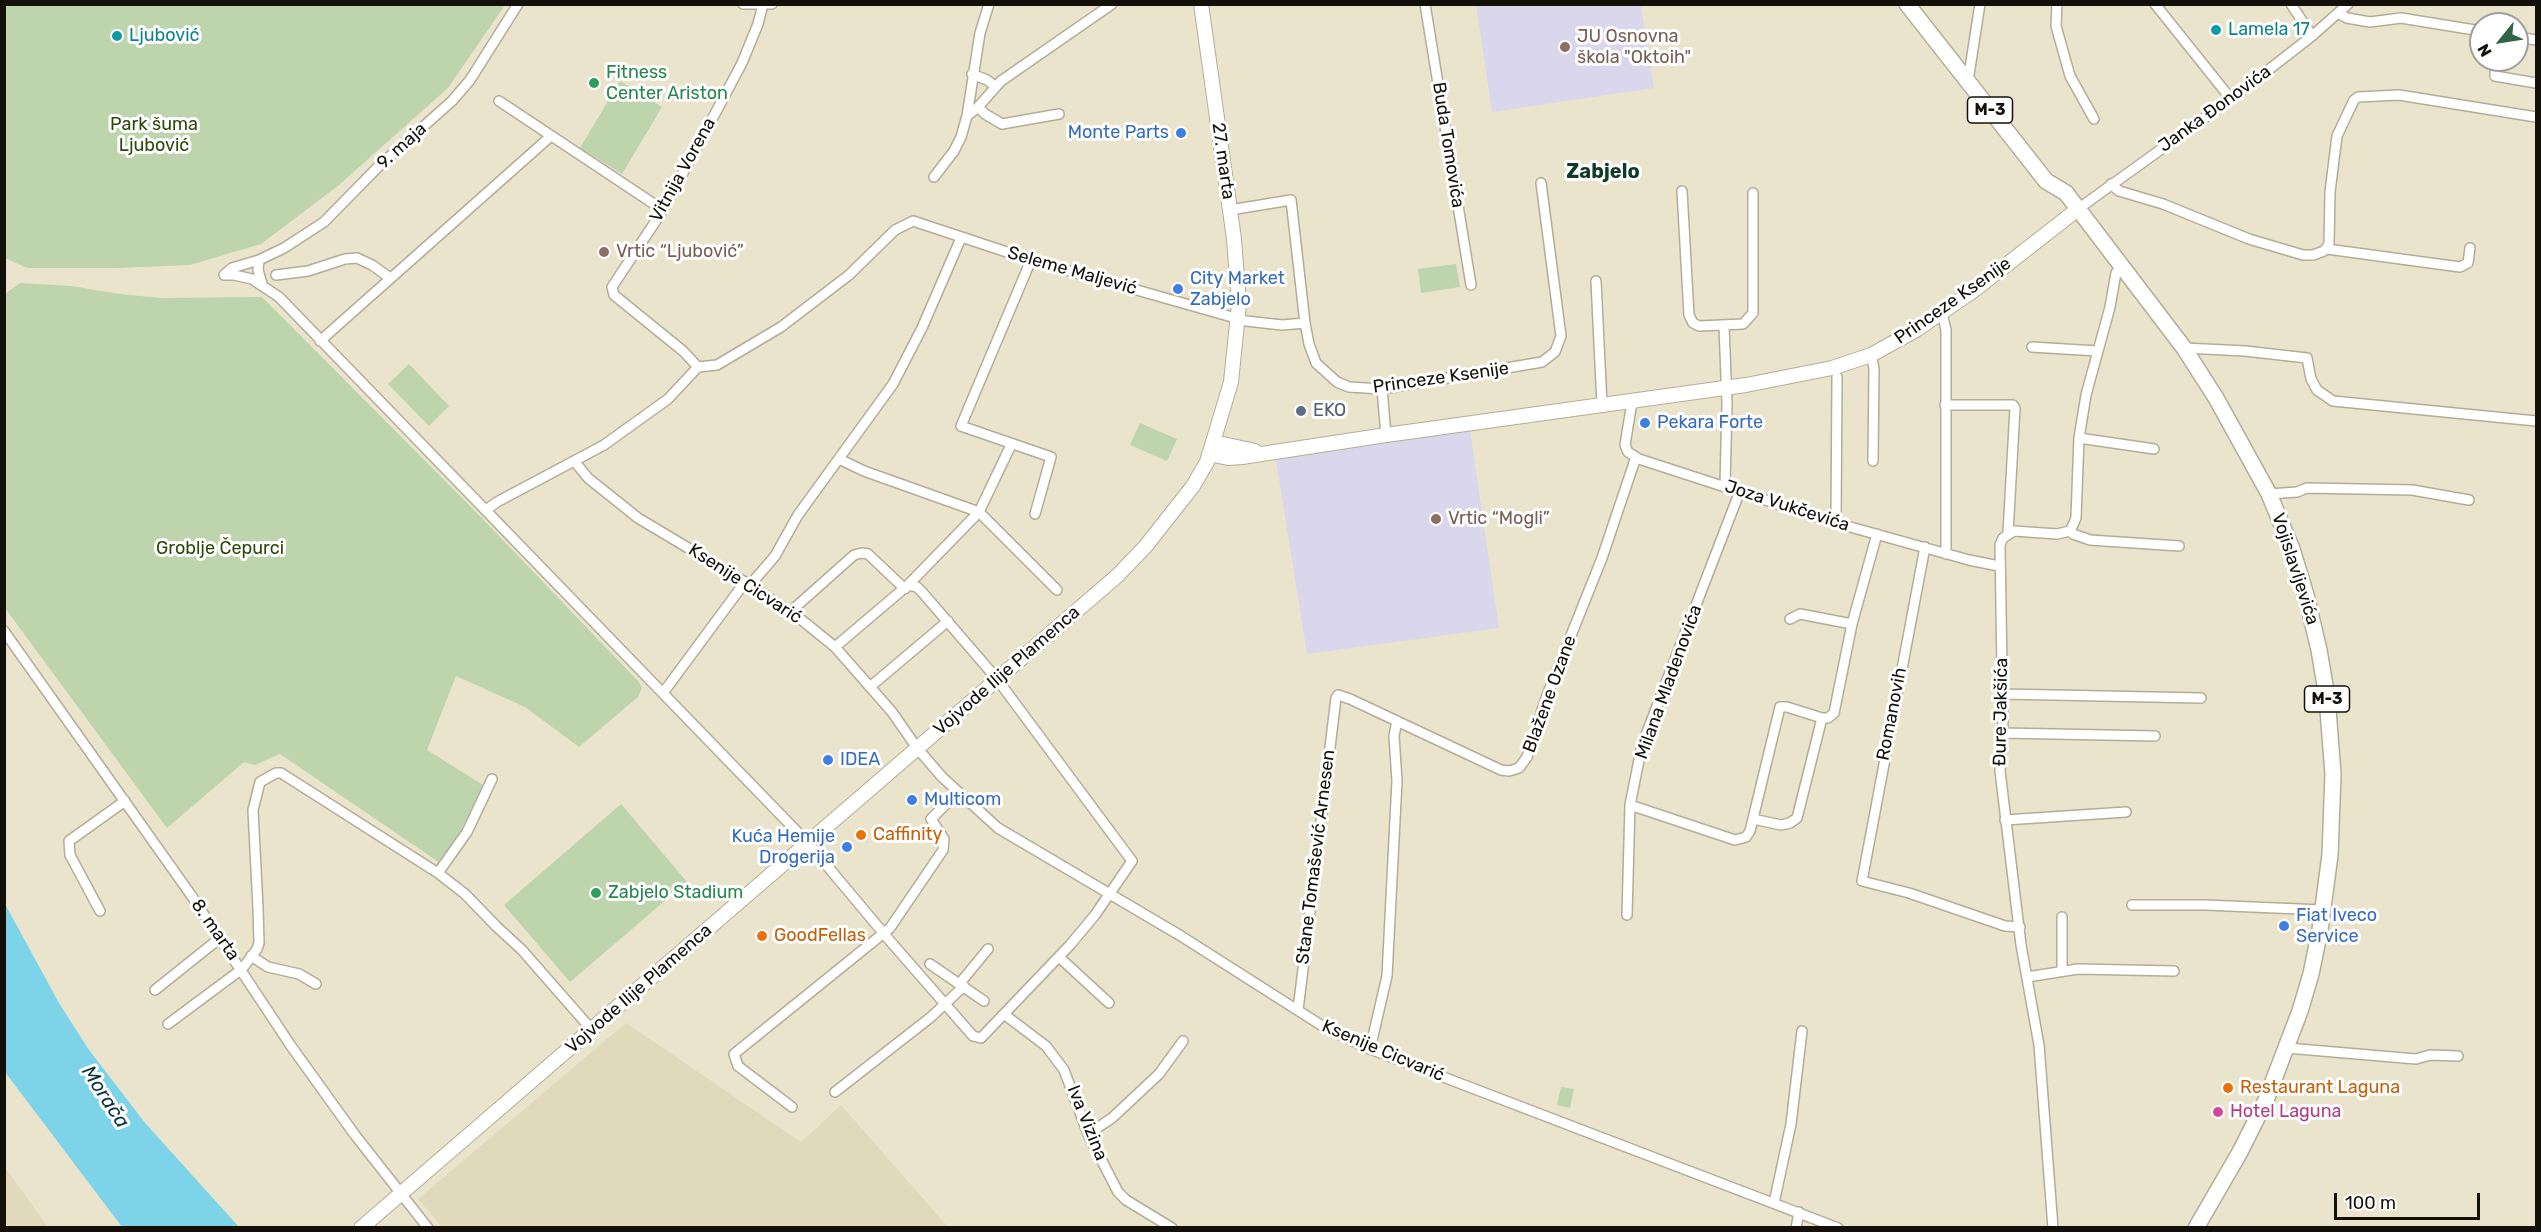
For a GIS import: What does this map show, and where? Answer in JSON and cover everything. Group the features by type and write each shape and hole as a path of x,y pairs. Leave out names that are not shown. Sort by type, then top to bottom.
{"main road":[{"name":"Vojislavljevića","path":"1907,4 2046,181 2066,193 2123,265 2184,348 2216,398 2269,494 2292,549 2319,650 2332,740 2334,806 2323,910 2311,974 2287,1048 2266,1100 2240,1152 2196,1227"}],"street":[{"name":"9. maja","path":"262,284 244,276 224,275 236,267 259,260 291,244 324,222 379,166 452,101 470,80 518,4"},
{"path":"743,4 766,5"},
{"path":"934,177 954,151 967,116 972,74 982,24 989,4"},
{"path":"967,116 978,107 995,86 1025,62 1112,4"},
{"name":"27. marta","path":"1201,4 1237,272 1238,319 1233,371 1212,448"},
{"name":"Buda Tomovića","path":"1425,4 1471,285"},
{"path":"1968,81 1980,4"},
{"path":"2057,4 2056,26 2070,76 2094,119"},
{"path":"2155,4 2231,99"},
{"path":"2291,4 2312,36"},
{"name":"Janka Đonovića","path":"2078,209 2231,99 2312,36 2348,4"},
{"name":"Vitnija Vorena","path":"698,367 683,351 614,295 612,290 614,283 663,210 742,63 766,5"},
{"path":"2338,13 2348,18 2373,23 2401,18 2469,29"},
{"path":"2495,72 2495,76 2536,83"},
{"path":"972,74 995,86"},
{"path":"2327,249 2330,192 2337,136 2354,100 2358,97 2399,94 2536,117"},
{"path":"499,101 663,210"},
{"path":"978,107 1002,124 1059,114"},
{"path":"320,341 550,136"},
{"name":"Princeze Ksenije","path":"1230,210 1291,200 1305,323 1316,363 1326,373 1348,387 1382,389 1542,362 1555,352 1561,336 1540,183"},
{"path":"2111,184 2119,191 2163,204 2249,239 2303,255 2320,253 2327,249 2460,267 2468,263 2470,248"},
{"path":"1682,191 1690,318 1699,326 1743,324 1753,314 1753,194"},
{"name":"Princeze Ksenije","path":"1212,448 1228,458 1632,402 1800,376 1871,355 1942,313 2078,209"},
{"name":"Seleme Maljević","path":"698,367 717,365 781,327 849,275 895,230 908,222 917,221 961,238 1031,260 1238,319"},
{"path":"663,693 748,584 774,556 798,515 898,374 961,238"},
{"path":"276,275 315,270 345,259 357,258 390,278"},
{"path":"259,260 258,270 262,284 279,297 808,843 884,934 977,1038 985,1036 1095,915 1132,861 998,679 917,587 907,587 868,554 862,553 854,555 790,612"},
{"path":"1031,260 961,426 1051,457 1035,514"},
{"path":"2070,531 2076,518 2079,438 2116,273 2123,265"},
{"path":"1596,281 1602,405"},
{"path":"1942,313 1946,330 1946,554"},
{"path":"1238,319 1282,325 1305,323"},
{"path":"1724,326 1725,486"},
{"path":"2032,347 2097,351"},
{"path":"2184,348 2245,351 2307,358 2311,380 2325,398 2333,401 2536,421"},
{"path":"1871,355 1874,376 1874,461"},
{"path":"486,510 496,502 604,445 668,399 698,367"},
{"path":"1836,524 1838,376"},
{"path":"1382,389 1386,435"},
{"path":"1632,402 1625,442 1628,452 1636,457"},
{"name":"Đure Jakšića","path":"1945,405 2013,405 2015,408 2008,533 2000,545 2003,694 2000,771 2027,977 2039,1045 2053,1227"},
{"path":"2079,438 2154,449"},
{"path":"835,647 907,587 979,512 1011,445"},
{"name":"Vojvode Ilije Plamenca","path":"361,1227 1117,576 1145,548 1193,486 1212,448"},
{"name":"Joza Vukčevića","path":"1636,457 1836,524 2000,566"},
{"name":"Blažene Ozane","path":"1335,705 1338,695 1342,696 1501,770 1512,771 1523,765 1546,698 1602,558 1636,457"},
{"path":"839,459 864,471 979,512 1057,590"},
{"name":"Ksenije Cicvarić","path":"575,462 588,478 638,518 748,584 790,612 835,647 901,722 918,748 958,792 998,828 1110,893 1340,1036 1838,1227"},
{"path":"2269,494 2297,492 2307,488 2412,490 2469,500"},
{"name":"Milana Mladenovića","path":"1627,915 1630,805 1648,730 1740,492"},
{"path":"2008,533 2023,530 2057,534 2070,531 2090,540 2179,546"},
{"path":"1630,805 1735,840 1746,837 1753,819 1780,707 1822,718 1834,713 1852,624 1877,534"},
{"name":"Romanovih","path":"1924,547 1862,881 1909,893 2005,926 2020,927"},
{"path":"1790,619 1800,614 1852,624"},
{"path":"871,686 948,621"},
{"name":"8. marta","path":"4,631 242,969 291,1046 428,1227"},
{"path":"2003,694 2201,698"},
{"name":"Stane Tomašević Arnesen","path":"1298,1010 1335,705"},
{"path":"1753,819 1781,825 1797,818 1822,718"},
{"path":"1370,1049 1388,966 1397,781 1394,736 1397,721"},
{"path":"2003,733 2155,736"},
{"path":"168,1024 242,969 259,943 253,810 260,782 276,773 287,775 438,873 465,894 517,944 592,1029"},
{"path":"438,873 466,832 492,779"},
{"path":"792,1107 738,1066 734,1054 884,934 943,850 944,839 931,819 958,792"},
{"path":"100,911 70,855 69,841 125,801"},
{"path":"2005,820 2126,812"},
{"path":"2132,905 2205,904 2323,910"},
{"path":"2062,918 2062,971"},
{"path":"155,990 220,938"},
{"path":"834,1092 946,1004 988,949"},
{"path":"251,956 268,967 299,974 316,984"},
{"path":"1059,957 1109,1003"},
{"path":"930,964 984,1001"},
{"path":"2027,977 2062,971 2109,968 2174,971"},
{"name":"Iva Vizina","path":"1005,1015 1046,1046 1065,1070 1088,1134 1118,1192 1126,1200 1172,1227"},
{"path":"1774,1203 1791,1124 1802,1031"},
{"path":"1088,1134 1112,1118 1159,1074 1183,1041"},
{"path":"2287,1048 2416,1059 2430,1054 2458,1056"},
{"path":"1796,1227 1798,1212"}],"shaded area":[{"name":"JU Osnovna škola \"Oktoih\"","path":"1476,5 1648,5 1641,6 1654,88 1492,112"},
{"path":"1470,430 1499,628 1307,654 1276,460"},
{"path":"626,1023 801,1142 841,1105 948,1227 442,1227 418,1199"},
{"path":"4,1167 12,1177 48,1227 5,1227"}],"green space":[{"name":"Park šuma Ljubović","path":"5,4 505,5 448,88 339,185 261,244 190,265 27,268 5,258"},
{"path":"620,81 662,107 622,174 580,148"},
{"path":"1456,264 1460,287 1421,293 1418,269"},
{"name":"Groblje Čepurci","path":"20,283 72,286 162,298 262,297 472,508 638,681 642,688 638,697 579,747 525,707 456,676 427,750 483,785 457,839 440,863 280,754 255,765 244,762 167,828 5,608 5,294"},
{"path":"409,364 449,406 429,426 388,384"},
{"path":"1140,423 1177,439 1167,461 1130,445"},
{"name":"Zabjelo Stadium","path":"621,804 687,882 570,982 504,905"},
{"path":"1561,1087 1574,1089 1570,1108 1557,1105"}],"water":[{"name":"Morača","path":"5,904 59,1003 89,1050 146,1124 239,1227 122,1227 5,1072"}],"place":[{"name":"Lamela 17","path":"2216,30"},
{"name":"Ljubović","path":"117,36"},
{"name":"JU Osnovna škola \"Oktoih\"","path":"1565,47"},
{"name":"Fitness Center Ariston","path":"594,83"},
{"name":"Monte Parts","path":"1181,133"},
{"name":"Vrtic “Ljubović”","path":"604,252"},
{"name":"City Market Zabjelo","path":"1178,289"},
{"name":"EKO","path":"1301,411"},
{"name":"Pekara Forte","path":"1645,423"},
{"name":"Vrtic “Mogli”","path":"1436,519"},
{"name":"IDEA","path":"828,760"},
{"name":"Multicom","path":"912,800"},
{"name":"Caffinity","path":"861,835"},
{"name":"Kuća Hemije Drogerija","path":"847,847"},
{"name":"Zabjelo Stadium","path":"596,893"},
{"name":"Fiat Iveco Service","path":"2284,926"},
{"name":"GoodFellas","path":"762,936"},
{"name":"Restaurant Laguna","path":"2228,1088"},
{"name":"Hotel Laguna","path":"2218,1112"}],"district":[{"name":"Zabjelo","path":"1603,172"}]}
